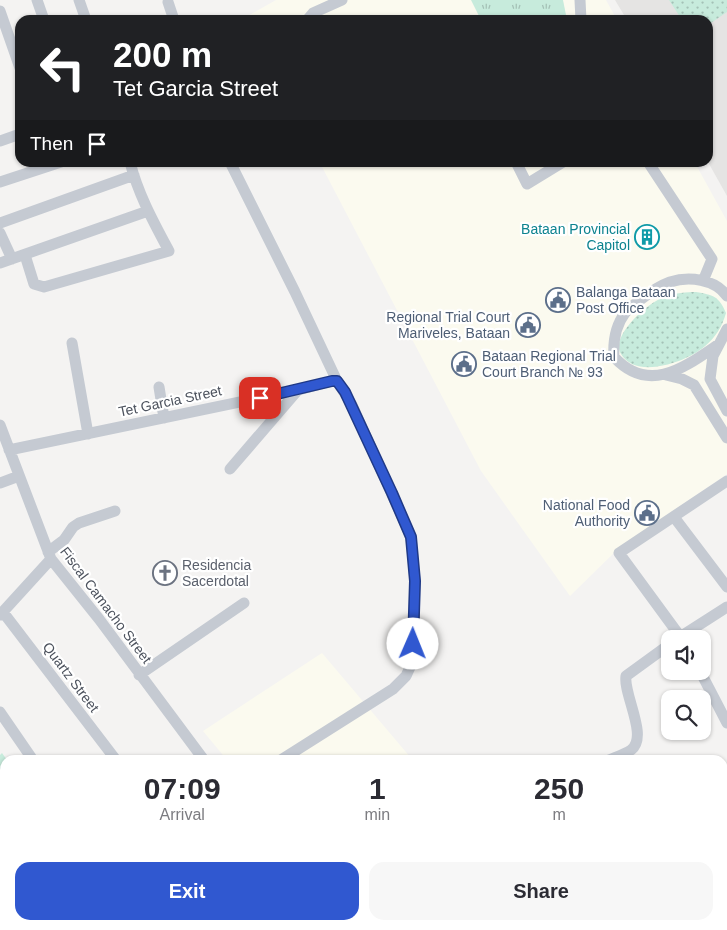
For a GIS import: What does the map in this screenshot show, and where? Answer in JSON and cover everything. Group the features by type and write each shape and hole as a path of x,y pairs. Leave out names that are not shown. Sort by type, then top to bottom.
{"street":[{"path":"37,0 42,15"},
{"path":"79,0 84,15"},
{"path":"311,15 342,0"},
{"path":"580,0 581,15"},
{"path":"167,1 172,15"},
{"path":"0,11 15,54"},
{"path":"0,141 15,136"},
{"path":"0,182 46,167"},
{"path":"25,254 34,284 44,287 170,251 148,211 132,167"},
{"path":"232,167 337,381 352,405 411,537 415,581 413,644 410,665 406,676 393,689 289,755"},
{"path":"518,167 527,184 555,167"},
{"path":"651,167 712,259 703,281"},
{"path":"0,223 134,175"},
{"path":"0,263 148,211"},
{"path":"0,233 12,259"},
{"path":"719,344 697,359 666,375 655,377 644,376 620,364 614,357 616,332 626,312 658,288 672,282 689,279 714,284 722,289 727,296"},
{"path":"727,328 713,356 710,379 727,410"},
{"path":"72,342 88,434"},
{"path":"666,375 682,379 694,385 727,438"},
{"name":"Tet Garcia Street","path":"9,450 337,381"},
{"path":"159,387 164,418"},
{"path":"230,469 298,390"},
{"name":"Fiscal Camacho Street","path":"0,426 49,555 200,755"},
{"path":"0,483 19,476"},
{"path":"674,630 619,553 727,482"},
{"path":"2,613 73,527 79,523 115,511"},
{"path":"674,517 727,587"},
{"path":"140,675 244,603"},
{"path":"692,630 727,607"},
{"name":"Quartz Street","path":"2,613 112,755"},
{"path":"634,755 637,734 636,722 625,684 626,676 661,651"},
{"path":"705,680 727,723"},
{"path":"0,712 30,755"}],"shaded area":[{"path":"276,0 606,0 614,15 249,15"},
{"path":"615,0 727,0 727,196 711,167 713,167 713,15 624,15"},
{"path":"322,167 697,167 727,221 727,474 620,547 570,596 481,471"},
{"path":"322,653 408,755 223,755 203,731"}],"green space":[{"path":"471,0 563,0 566,15 478,15"},
{"path":"669,0 727,0 727,12 713,22 713,15 679,15"},
{"path":"696,292 715,297 721,303 726,313 715,336 696,353 674,363 649,367 638,366 628,362 621,354 619,347 621,338 633,320 659,299 673,294"}],"place":[{"name":"Bataan Provincial Capitol","path":"647,237"},
{"name":"Balanga Bataan Post Office","path":"558,300"},
{"name":"Regional Trial Court Mariveles, Bataan","path":"528,325"},
{"name":"Bataan Regional Trial Court Branch № 93","path":"464,364"},
{"name":"National Food Authority","path":"647,513"},
{"name":"Residencia Sacerdotal","path":"165,573"}],"route":[{"path":"260,398 332,381 337,381 345,392 411,537 415,581 413,644"}]}
